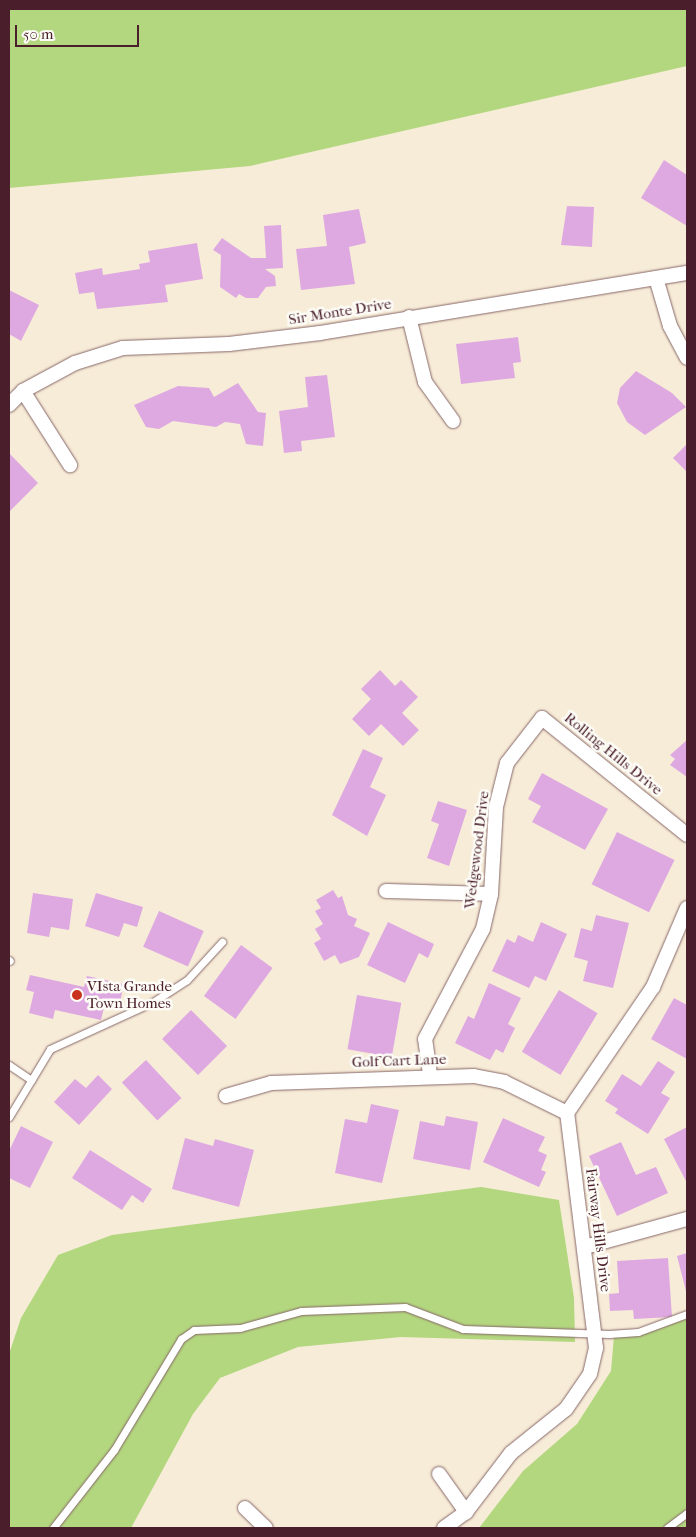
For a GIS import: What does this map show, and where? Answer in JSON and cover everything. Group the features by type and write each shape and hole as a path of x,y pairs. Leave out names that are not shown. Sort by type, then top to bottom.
{"street":[{"name":"Sir Monte Drive","path":"9,405 23,391 75,363 123,348 229,344 409,318 687,273"},
{"path":"656,278 670,326 687,358"},
{"path":"409,318 426,382 453,421"},
{"path":"23,391 70,465"},
{"name":"Rolling Hills Drive","path":"542,718 687,835"},
{"name":"Wedgewood Drive","path":"430,1074 425,1038 466,966 491,894 496,807 507,763 542,718"},
{"path":"386,890 491,894"},
{"path":"567,1113 653,987 687,908"},
{"name":"Golf Cart Lane","path":"226,1096 271,1083 430,1074 504,1082 567,1113"},
{"name":"Fairway Hills Drive","path":"444,1528 466,1512 511,1453 566,1409 590,1374 594,1334 586,1247 567,1113"},
{"path":"586,1247 687,1219"},
{"path":"439,1474 466,1512"},
{"path":"245,1508 266,1528"}],"lane":[{"path":"9,1117 50,1049 153,1002 187,980 222,942"},
{"path":"9,1065 31,1080"},
{"path":"53,1528 114,1450 181,1339 194,1330 240,1328 301,1311 404,1307 463,1329 594,1334 638,1332 687,1314"},
{"path":"667,1528 687,1512"}],"green space":[{"path":"9,9 687,9 687,66 250,166 9,188"},
{"path":"481,1187 559,1200 574,1298 575,1342 401,1337 298,1347 220,1378 193,1414 131,1528 9,1528 9,1354 21,1318 58,1255 112,1235"},
{"path":"687,1318 687,1528 479,1528 523,1471 577,1424 611,1371 614,1336"}],"building":[{"path":"664,160 687,175 687,226 641,198"},
{"path":"567,206 594,207 592,247 561,245"},
{"path":"359,209 366,243 349,247 355,284 301,290 296,249 327,246 323,215"},
{"path":"281,225 283,268 265,269 275,276 276,286 266,287 258,298 246,298 239,294 236,298 220,287 221,255 213,250 222,238 251,258 266,258 264,226"},
{"path":"197,243 203,279 165,285 168,302 97,309 94,292 79,294 75,273 102,268 103,275 140,269 139,264 150,262 148,251"},
{"path":"9,290 39,305 21,341 9,334"},
{"path":"518,337 521,362 513,363 515,378 461,384 456,344"},
{"path":"636,371 672,393 686,407 645,435 627,422 617,403 620,388"},
{"path":"327,375 335,437 301,441 302,451 284,453 279,411 308,407 305,377"},
{"path":"238,383 258,412 266,413 263,446 246,444 240,424 225,422 216,427 173,421 159,429 146,427 134,405 178,386 209,388 214,397"},
{"path":"687,444 687,472 673,458"},
{"path":"9,453 38,483 9,512"},
{"path":"380,670 395,686 401,680 418,697 402,713 419,730 403,746 381,724 369,736 352,719 371,699 361,689"},
{"path":"687,740 687,777 670,765 675,759 670,755"},
{"path":"363,749 383,758 370,787 386,795 367,836 332,815"},
{"path":"542,773 608,809 585,850 532,822 541,806 528,799"},
{"path":"438,801 467,810 449,866 427,858 439,824 431,821"},
{"path":"617,832 675,860 649,912 592,884"},
{"path":"333,890 338,898 342,896 348,915 357,919 354,926 370,933 359,957 340,964 335,955 324,961 314,943 321,939 315,929 323,924 315,911 321,908 316,900"},
{"path":"33,893 73,899 69,930 51,927 49,937 27,933"},
{"name":"VIsta Grande Town Homes","path":"96,893 143,907 137,927 124,923 119,937 85,926"},
{"name":"VIsta Grande Town Homes","path":"159,911 204,931 188,967 143,947"},
{"path":"596,915 629,923 613,988 583,981 588,961 574,957 581,928 592,931"},
{"path":"388,922 434,944 428,958 419,953 405,983 367,965"},
{"path":"541,922 567,934 546,981 535,976 529,988 492,971 507,939 515,943 518,935 533,942"},
{"name":"VIsta Grande Town Homes","path":"241,945 273,968 236,1019 204,996"},
{"name":"VIsta Grande Town Homes","path":"30,975 84,987 87,976 124,984 120,1002 106,999 101,1020 55,1010 53,1019 29,1013 34,992 26,990"},
{"path":"489,983 521,998 508,1024 515,1028 503,1053 496,1049 490,1060 455,1043 468,1016 474,1019"},
{"path":"559,990 598,1013 560,1075 522,1052"},
{"path":"357,995 401,1003 392,1057 347,1049"},
{"path":"674,998 687,1005 687,1059 651,1039"},
{"name":"VIsta Grande Town Homes","path":"191,1010 227,1046 198,1075 162,1039"},
{"path":"146,1060 181,1098 157,1121 122,1083"},
{"path":"658,1061 675,1072 661,1093 670,1098 648,1134 615,1113 618,1109 605,1101 622,1074 641,1086"},
{"path":"98,1075 112,1089 79,1125 54,1102 75,1079 86,1088"},
{"path":"371,1104 399,1110 382,1183 335,1173 345,1119 367,1123"},
{"path":"446,1116 478,1122 470,1170 413,1159 420,1121 444,1126"},
{"path":"503,1118 545,1137 538,1151 547,1155 541,1170 546,1172 539,1187 483,1162"},
{"path":"21,1126 53,1142 30,1188 9,1178 9,1151"},
{"path":"687,1127 687,1183 664,1139"},
{"path":"185,1138 213,1146 215,1139 254,1150 239,1207 172,1189"},
{"path":"621,1142 636,1175 656,1167 668,1193 617,1216 589,1156"},
{"path":"90,1150 152,1189 143,1203 132,1195 122,1210 72,1178"},
{"path":"687,1253 687,1295 677,1256"},
{"path":"668,1258 672,1317 634,1319 633,1310 610,1311 609,1294 619,1293 617,1261"}],"place":[{"name":"VIsta Grande Town Homes","path":"77,995"}]}
